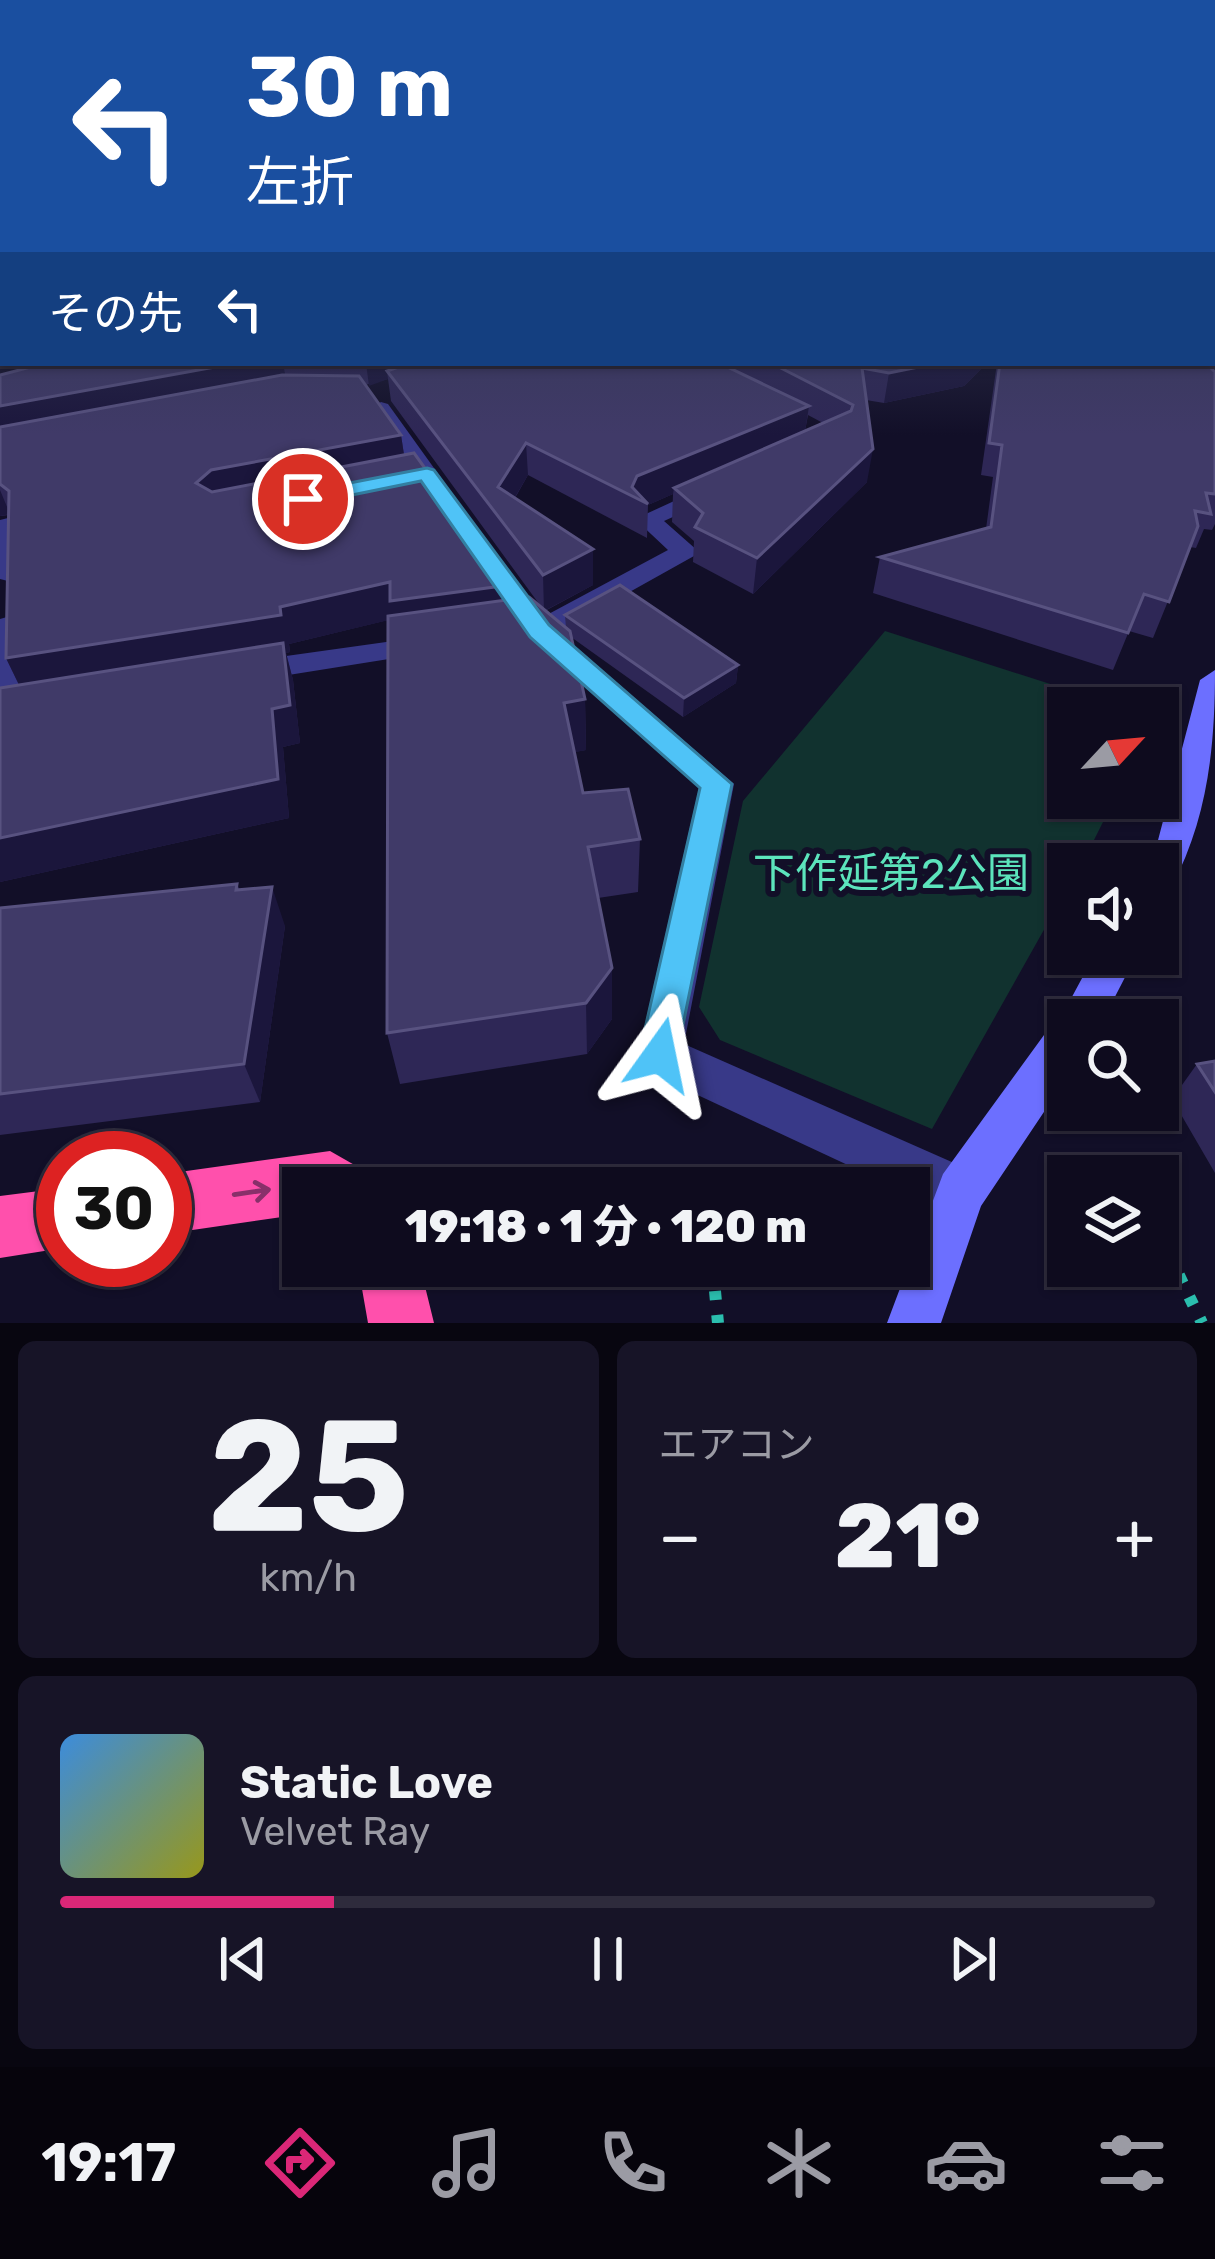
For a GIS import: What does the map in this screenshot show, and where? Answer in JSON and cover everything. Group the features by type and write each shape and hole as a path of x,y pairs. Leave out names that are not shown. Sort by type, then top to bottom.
{"highway":[{"path":"192,1200 282,1188"},
{"path":"0,1227 36,1222"},
{"path":"393,1287 401,1323"}],"street":[{"path":"373,393 415,476 458,518 539,631 717,784 660,1055 961,1192"},
{"path":"227,675 539,631 686,551 647,519 730,483"},
{"path":"1175,843 1215,680"},
{"path":"914,1323 961,1192 1047,1068"}],"lane":[{"path":"8,524 11,713"}],"path":[{"path":"1179,1275 1202,1323"},
{"path":"715,1292 718,1323"}],"green space":[{"name":"下作延第2公園","path":"885,631 1060,687 1047,687 1047,819 1104,819 1092,843 1047,843 1047,924 932,1129 720,1040 699,1007 743,801"}],"building":[{"path":"34,366 220,366 0,406 0,375"},
{"path":"401,366 725,366 809,406 637,476 632,487 648,504 526,443 498,487 593,549 543,575 387,371"},
{"path":"777,366 923,366 889,373 862,368 873,449 757,558 695,527 703,513 674,488 851,411 853,405"},
{"path":"1000,366 1209,366 1215,372 1215,494 1206,493 1211,514 1195,511 1198,526 1169,602 1144,594 1128,633 880,557 991,527 1002,445 989,443"},
{"path":"282,375 359,376 401,435 211,470 196,483 212,492 414,453 509,585 390,601 390,582 280,607 281,615 6,658 9,491 0,484 0,427"},
{"path":"620,585 738,665 684,698 565,615"},
{"path":"529,597 570,631 585,699 564,703 583,793 628,789 640,839 588,847 612,968 586,1003 387,1033 388,616"},
{"path":"283,643 290,705 272,709 278,779 0,838 0,688"},
{"path":"237,884 236,890 272,887 244,1064 0,1094 0,908"},
{"path":"1215,1061 1215,1092 1197,1064"}],"route":[{"path":"303,499 427,474 539,631 717,784 660,1055"}]}
